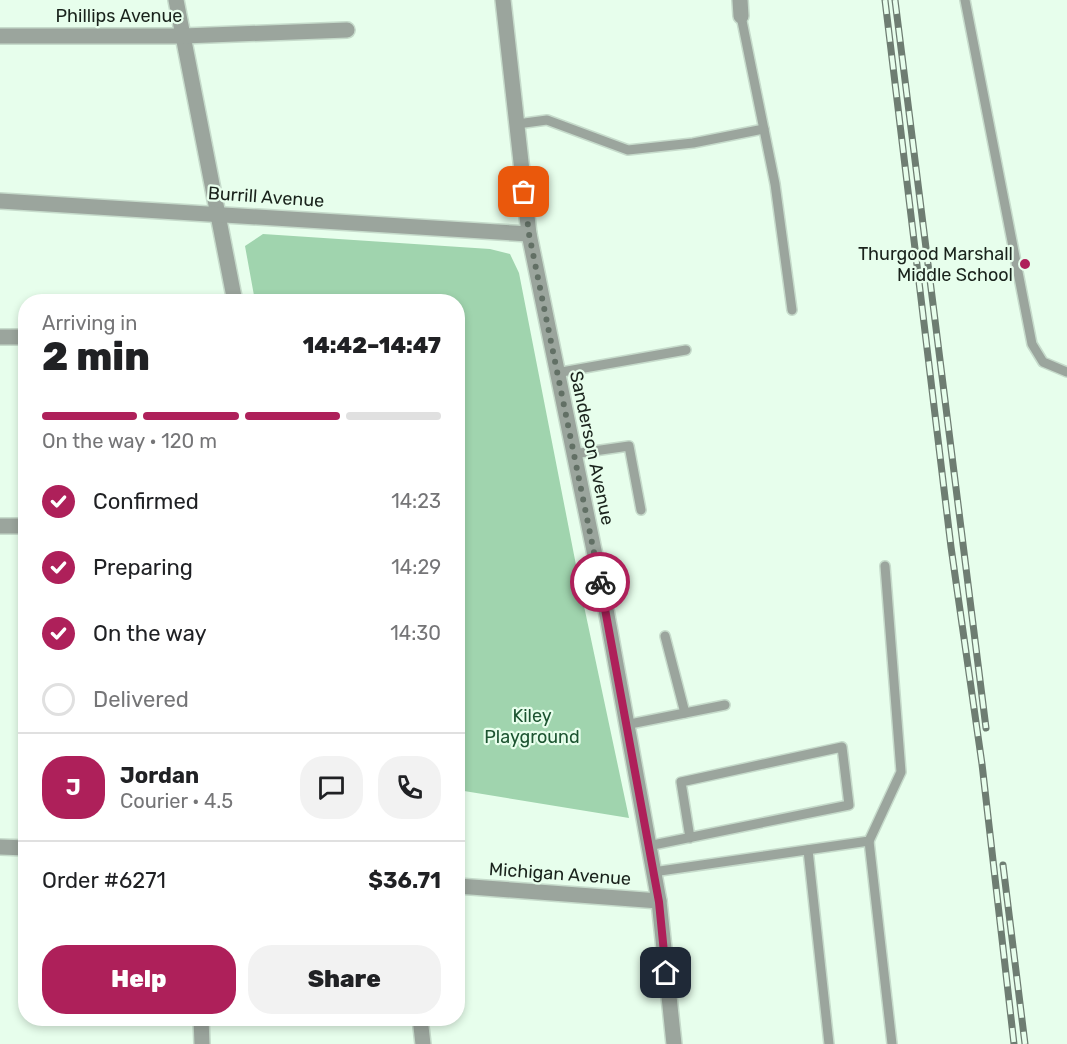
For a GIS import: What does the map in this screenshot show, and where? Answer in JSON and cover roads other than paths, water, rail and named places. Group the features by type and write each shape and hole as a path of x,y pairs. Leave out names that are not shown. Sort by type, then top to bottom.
{"street":[{"path":"176,0 220,214 234,294"},
{"name":"Sanderson Avenue","path":"503,0 529,234 605,604 625,725 659,902 674,1044"},
{"name":"Phillips Avenue","path":"0,36 183,36 347,30"},
{"name":"Burrill Avenue","path":"0,201 529,234"},
{"path":"0,337 18,337"},
{"path":"0,526 18,526"},
{"path":"0,847 18,848"},
{"name":"Michigan Avenue","path":"465,887 659,902"},
{"path":"201,1026 202,1044"},
{"path":"421,1026 423,1044"}],"lane":[{"path":"966,1 1032,344 1043,362 1067,372"},
{"path":"740,8 775,184 792,310"},
{"path":"517,124 547,120 628,150 693,144 764,129"},
{"path":"556,373 686,350"},
{"path":"573,454 629,446 641,510"},
{"path":"885,566 901,772 869,841 892,1044"},
{"path":"665,636 685,713"},
{"path":"625,725 725,705"},
{"path":"648,846 690,838 849,805 842,747 681,782 690,838"},
{"path":"653,872 869,841"},
{"path":"808,850 829,1044"}],"railway":[{"path":"885,0 951,547 982,764 1014,1044"},
{"path":"895,0 986,728"},
{"path":"1003,865 1025,1044"}],"place":[{"name":"Thurgood Marshall Middle School","path":"1025,264"}],"park label":[{"name":"Kiley Playground","path":"532,726"}]}
